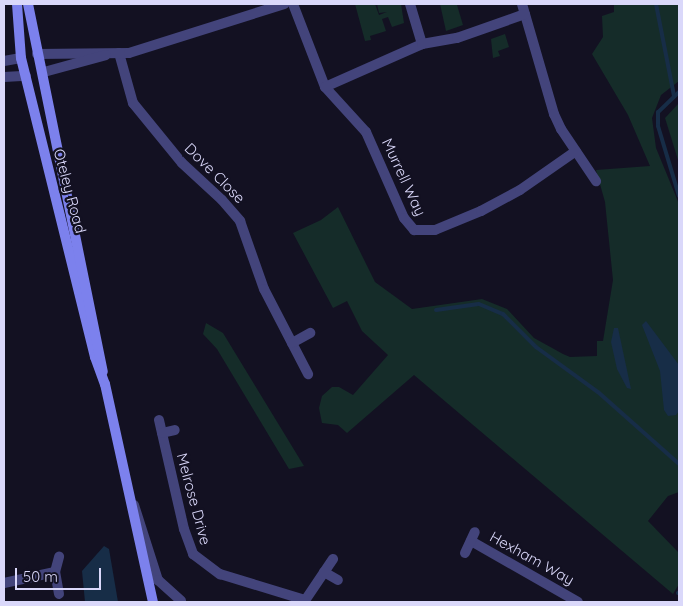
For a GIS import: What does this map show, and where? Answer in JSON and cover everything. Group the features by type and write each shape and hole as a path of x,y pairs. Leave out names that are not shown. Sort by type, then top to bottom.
{"main road":[{"name":"Oteley Road","path":"17,4 21,58 95,357 105,384"},
{"name":"Oteley Road","path":"28,4 37,54 44,72 102,355 105,384 153,602"},
{"path":"21,58 37,54"},
{"path":"26,76 44,72"}],"street":[{"path":"44,72 284,4"},
{"name":"Murrell Way","path":"293,4 325,87 366,132 404,218 419,232 435,230 494,204 547,173 576,151"},
{"path":"410,4 422,44"},
{"path":"522,4 554,114 596,181"},
{"path":"325,87 422,44 457,38 524,14"},
{"path":"37,54 115,53"},
{"name":"Dove Close","path":"115,53 134,102 182,163 216,194 240,221 246,233 256,271 308,374"},
{"path":"4,61 21,58"},
{"path":"4,78 26,76"},
{"path":"292,343 310,333"},
{"name":"Melrose Drive","path":"159,420 192,554 220,574 305,601 333,559"},
{"path":"162,433 175,430"},
{"path":"130,495 142,523 158,580 181,602"},
{"name":"Hexham Way","path":"465,553 473,537 578,602"},
{"path":"59,557 55,572 59,594"},
{"path":"4,583 55,572"},
{"path":"324,572 338,580"}],"green space":[{"path":"355,4 375,4 379,15 387,12 379,13 377,4 401,4 404,23 392,27 388,17 382,19 386,31 370,36 371,40 365,41"},
{"path":"440,4 457,5 463,25 446,31"},
{"path":"614,4 679,4 679,81 661,95 652,118 656,148 679,204 679,492 668,496 648,521 679,553 679,584 673,594 414,375 347,433 338,425 322,423 319,408 322,396 332,387 339,387 353,395 388,355 362,331 347,301 333,308 293,233 321,220 338,207 375,282 412,309 482,299 507,309 534,338 563,354 570,357 597,356 597,341 603,341 613,280 605,202 596,170 650,166 628,115 592,54 603,37 602,16 614,12"},
{"path":"505,34 509,47 498,51 500,56 493,58 491,39"},
{"path":"679,103 679,163 665,118"},
{"path":"206,323 223,333 304,466 289,469 217,349 203,334"}],"water":[{"path":"646,321 679,365 679,411 676,415 668,416 664,410 660,371 642,325"},
{"path":"614,328 618,328 631,389 627,388 617,369 611,342"},
{"path":"104,546 109,549 118,602 85,602 82,571"}],"waterway":[{"path":"656,4 674,96"},
{"path":"679,92 658,112 658,126 679,196"},
{"path":"436,310 479,304 503,314 536,347 598,392 679,464"}]}
